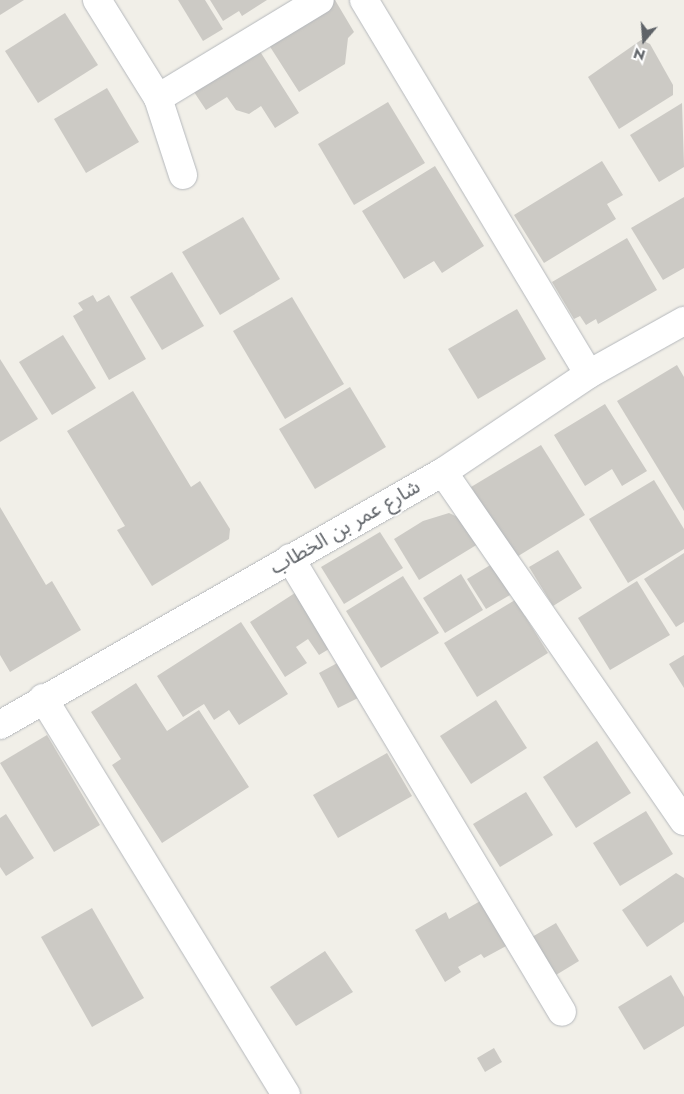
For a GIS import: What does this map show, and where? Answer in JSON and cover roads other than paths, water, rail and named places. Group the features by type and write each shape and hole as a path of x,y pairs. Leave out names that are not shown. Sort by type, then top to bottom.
{"street":[{"path":"96,0 158,98 183,175"},
{"path":"158,98 320,0"},
{"path":"364,0 589,374"},
{"name":"شارع عمر بن الخطاب","path":"0,725 43,698 443,472 589,374 684,321"},
{"path":"443,472 684,821"},
{"path":"290,558 562,1012"},
{"path":"43,698 286,1094"}]}
